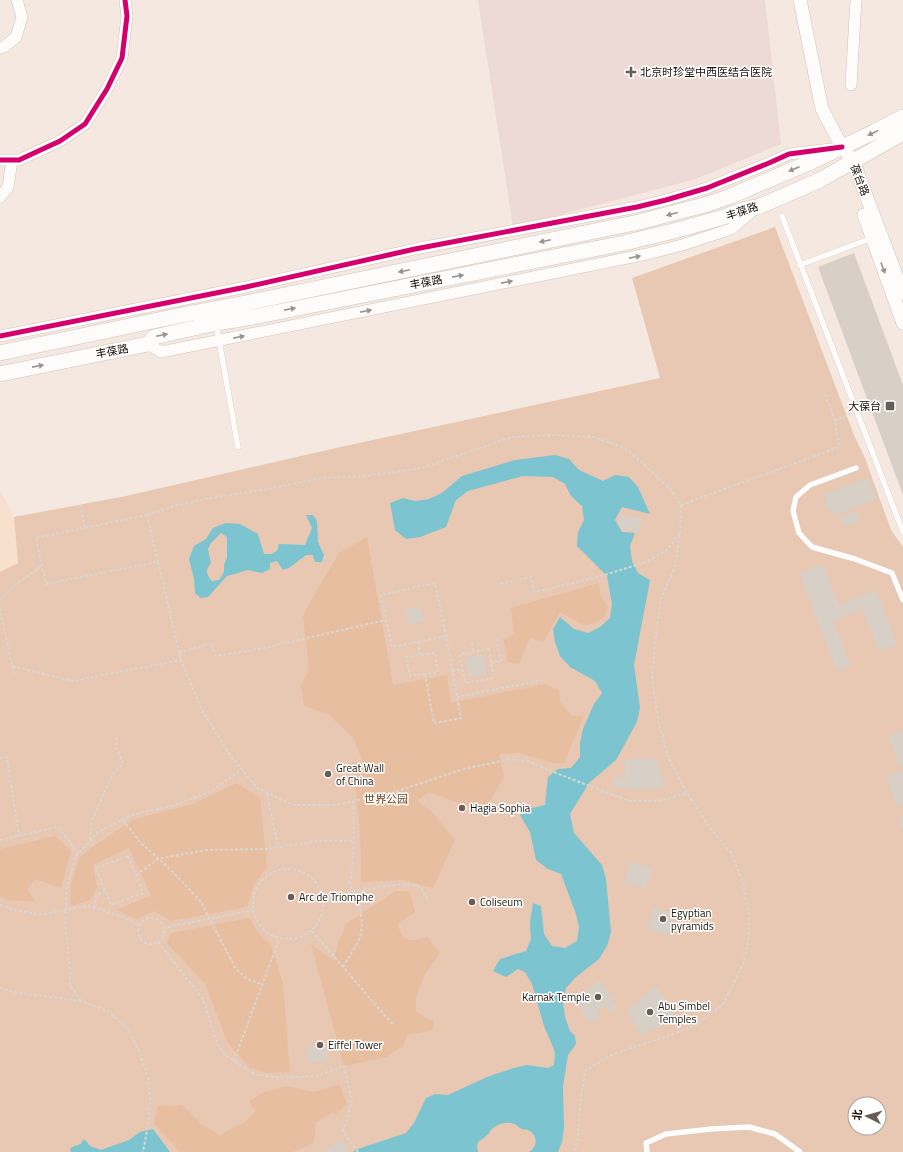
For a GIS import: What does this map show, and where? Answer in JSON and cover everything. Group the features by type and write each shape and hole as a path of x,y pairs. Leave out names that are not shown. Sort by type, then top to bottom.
{"main road":[{"name":"丰葆路","path":"0,353 670,215 731,196 813,161 903,117"},
{"name":"丰葆路","path":"0,374 148,344 154,337 213,309 261,315 624,243 684,229 720,218 748,207 758,207 820,180 903,133"}],"street":[{"path":"0,48 4,47 16,37 22,17 17,0"},
{"path":"0,160 19,160 60,141 85,124 107,89 122,58 127,16 125,0"},
{"name":"葆台路","path":"800,0 822,109 850,163 903,293"},
{"path":"851,85 856,0"},
{"path":"0,197 8,187 12,160"},
{"name":"葆台路","path":"850,163 872,238 903,323"},
{"path":"148,344 161,352 646,254 682,245 731,229 758,207"},
{"path":"0,336 213,309"}],"lane":[{"path":"782,216 903,532"},
{"path":"800,265 872,238"},
{"path":"213,309 238,447"},
{"path":"856,468 810,485 796,497 793,511 799,533 812,547 855,559 892,573 903,600"},
{"path":"647,1152 646,1143 666,1134 711,1129 749,1127 775,1134 800,1152"}],"path":[{"path":"681,505 839,447 835,421 825,393"},
{"path":"835,421 857,411"},
{"path":"158,562 46,584 36,538 147,515 174,506 216,497 268,489 322,478 366,476 422,468 512,437 554,435 594,437 622,447 644,464 672,491 681,505 680,532 675,566 661,599 655,642 652,680 660,725 669,759 687,793 710,828 731,853 743,882 749,912 749,936 743,965 723,1004 697,1025 607,1057 585,1071 580,1104 578,1136 574,1152"},
{"path":"80,505 85,528"},
{"path":"147,515 181,660 201,708 227,751 258,788 293,805 336,804 392,793 461,770 509,759 531,762 629,801 658,801 687,793"},
{"path":"500,584 531,577 534,592 598,577 646,562 666,550 680,532"},
{"path":"0,600 16,584 42,566"},
{"path":"425,674 434,723 461,718 446,636 435,583 381,595 392,647 446,636"},
{"path":"0,608 15,676"},
{"path":"179,653 211,643 216,656 264,648 386,620"},
{"path":"491,663 501,661 496,638"},
{"path":"418,642 420,655"},
{"path":"472,643 474,652"},
{"path":"488,649 494,678 465,683 460,654 474,652 488,649"},
{"path":"435,653 438,672 410,676 406,658 420,655 435,653"},
{"path":"12,666 72,681 181,660"},
{"path":"452,671 462,669"},
{"path":"457,697 543,680"},
{"path":"90,842 92,821 102,797 113,774 123,764 116,746 117,737"},
{"path":"0,758 6,757 19,836"},
{"path":"81,1000 70,985 65,923 67,888 76,856 98,832 134,814 172,806 210,792 242,769"},
{"path":"267,792 278,847"},
{"path":"343,967 360,938 362,924 360,906 350,885 354,841 353,801"},
{"path":"123,820 140,842 201,902 236,969 247,979 262,984"},
{"path":"0,840 58,827 79,854"},
{"path":"136,875 158,859 206,850 270,849 317,841 354,841"},
{"path":"128,856 136,875 143,893 111,905 96,868 128,856"},
{"path":"290,868 302,871 312,877 320,887 324,899 323,911 319,922 312,931 302,937 291,940 280,939 269,934 260,926 253,910 252,906 254,894 259,884 267,875 278,870 290,868"},
{"path":"324,899 353,891 403,884 421,887 429,902"},
{"path":"94,908 96,896 105,891"},
{"path":"0,905 11,910 40,915 87,906 125,918 139,926"},
{"path":"163,928 253,910"},
{"path":"153,919 161,923 163,935 158,942 150,944 143,941 139,934 139,926 144,920 153,919"},
{"path":"312,931 393,1026"},
{"path":"234,1061 280,939"},
{"path":"158,942 203,999 218,1045 225,1055 256,1075 284,1078 317,1076 344,1066 352,1101 343,1131 358,1152"},
{"path":"0,988 18,994 81,1000 108,1011 127,1028 139,1051 148,1077 150,1099 148,1125 143,1152"}],"shaded area":[{"name":"北京时珍堂中西医结合医院","path":"478,0 765,0 781,144 696,179 513,227"},
{"path":"0,490 14,517 18,563 0,572"}],"green space":[{"name":"世界公园","path":"775,227 854,435 865,458 891,530 903,547 903,1152 0,1152 0,572 18,563 14,517 126,496 345,446 660,378 632,278"},
{"path":"367,537 393,685 447,675 451,703 545,684 559,690 560,702 572,716 584,715 564,763 553,763 519,753 499,754 504,777 483,812 429,792 417,801 432,812 455,840 433,888 403,880 361,882 359,822 352,762 363,763 354,739 328,714 304,706 301,686 309,669 303,616 339,553"},
{"path":"599,583 600,594 608,607 605,616 594,624 583,625 560,612 544,641 530,638 519,664 507,662 504,640 514,634 511,608"},
{"path":"237,783 260,798 267,867 254,884 247,907 171,921 155,911 137,919 117,910 151,895 129,848 93,865 97,887 90,900 70,906 71,885 79,858 91,848 134,819 193,804"},
{"path":"55,836 71,851 61,888 35,879 27,889 36,902 7,900 0,896 0,849"},
{"path":"396,891 409,891 415,912 398,924 404,938 408,940 416,940 427,937 440,953 424,976 416,998 416,1011 424,1017 434,1021 433,1030 407,1035 403,1046 386,1057 344,1066 311,944 334,961 339,940 347,923"},
{"path":"249,918 258,933 271,945 283,983 290,1072 266,1073 249,1067 228,1043 205,984 167,943 171,933"},
{"path":"339,1084 347,1104 336,1114 332,1113 316,1122 314,1143 293,1152 180,1152 154,1124 158,1106 182,1105 202,1125 220,1135 245,1122 256,1111 249,1102 260,1094 285,1086 315,1092"}],"water":[{"path":"555,455 569,459 579,470 603,481 615,475 629,477 638,487 650,514 622,507 615,520 622,532 635,533 630,546 632,561 638,573 650,580 634,665 640,708 637,722 616,760 589,783 570,814 574,833 602,865 606,879 611,932 607,946 599,959 576,977 566,988 563,1003 565,1017 570,1031 575,1036 576,1044 568,1055 563,1086 564,1128 562,1142 558,1152 529,1152 534,1147 536,1141 534,1134 528,1130 520,1128 515,1124 508,1123 496,1126 479,1141 477,1145 478,1152 353,1152 355,1150 406,1133 414,1123 426,1098 435,1094 448,1095 487,1077 514,1068 527,1065 548,1068 554,1065 555,1052 544,1026 532,984 525,972 518,969 506,977 493,971 500,959 526,951 531,939 530,922 533,903 541,906 544,934 552,946 565,948 577,941 579,927 576,914 561,874 548,869 536,860 530,832 520,815 532,808 545,805 548,777 558,769 571,768 580,757 580,743 583,729 594,704 602,693 595,681 570,667 560,656 555,642 553,629 560,617 574,629 588,633 600,627 610,618 612,604 607,576 577,546 578,532 584,520 582,506 571,496 565,484 553,477 523,476 468,491 456,500 446,527 420,537 406,539 395,530 390,503 403,498 415,501 429,499 442,493 462,476 515,460"},
{"path":"306,515 313,515 317,521 318,542 324,555 322,562 315,562 313,555 306,555 289,568 283,570 277,561 270,563 270,569 262,573 248,570 227,576 208,597 201,598 195,593 194,579 189,559 194,546 206,539 213,528 226,523 240,524 258,534 264,554 271,554 277,551 279,544 305,545 312,528","holes":["221,533 227,537 227,558 224,565 224,572 219,580 212,581 207,572 211,563 208,549 211,543"]},
{"path":"153,1129 170,1152 71,1152 70,1149 81,1144 83,1139 90,1146 101,1150 129,1140 140,1132"}],"building":[{"path":"854,253 903,385 903,495 818,267"},
{"path":"869,478 877,500 832,516 829,507 825,509 823,504 827,503 824,494"},
{"path":"856,511 860,521 844,527 840,517"},
{"path":"621,515 641,518 640,532 621,529 618,520"},
{"path":"823,564 839,605 857,598 862,610 833,621 851,666 837,671 799,573"},
{"path":"877,590 897,645 879,652 858,597"},
{"path":"421,606 424,622 408,624 405,609"},
{"path":"484,654 487,674 468,677 465,658"},
{"path":"903,731 903,766 900,767 888,736"},
{"path":"625,759 657,759 662,778 664,778 663,789 614,788 614,777 625,777"},
{"path":"903,771 903,804 897,807 886,777"},
{"path":"903,816 903,832 898,818"},
{"path":"631,861 652,868 645,889 624,882"},
{"path":"654,907 675,914 668,936 647,929"},
{"path":"599,980 615,999 612,1003 617,1007 610,1013 606,1006 596,1011 600,1017 592,1022 585,1018 579,1006 582,998 584,1001 589,997 585,992"},
{"path":"656,985 677,1019 641,1035 627,1011"},
{"path":"326,1044 328,1061 309,1063 306,1046"},
{"path":"341,1139 349,1149 345,1152 324,1152"}],"cycle path":[{"path":"0,160 19,160 60,141 85,124 107,89 122,58 127,16 125,0"},
{"path":"0,336 246,287 415,249 637,207 707,188 789,154 842,147"}],"place":[{"name":"北京时珍堂中西医结合医院","path":"631,72"},
{"name":"大葆台","path":"890,406"},
{"name":"Great Wall of China","path":"328,774"},
{"name":"Hagia Sophia","path":"462,808"},
{"name":"Arc de Triomphe","path":"291,897"},
{"name":"Coliseum","path":"472,902"},
{"name":"Egyptian pyramids","path":"663,919"},
{"name":"Karnak Temple","path":"598,997"},
{"name":"Abu Simbel Temples","path":"650,1012"},
{"name":"Eiffel Tower","path":"320,1045"}]}
